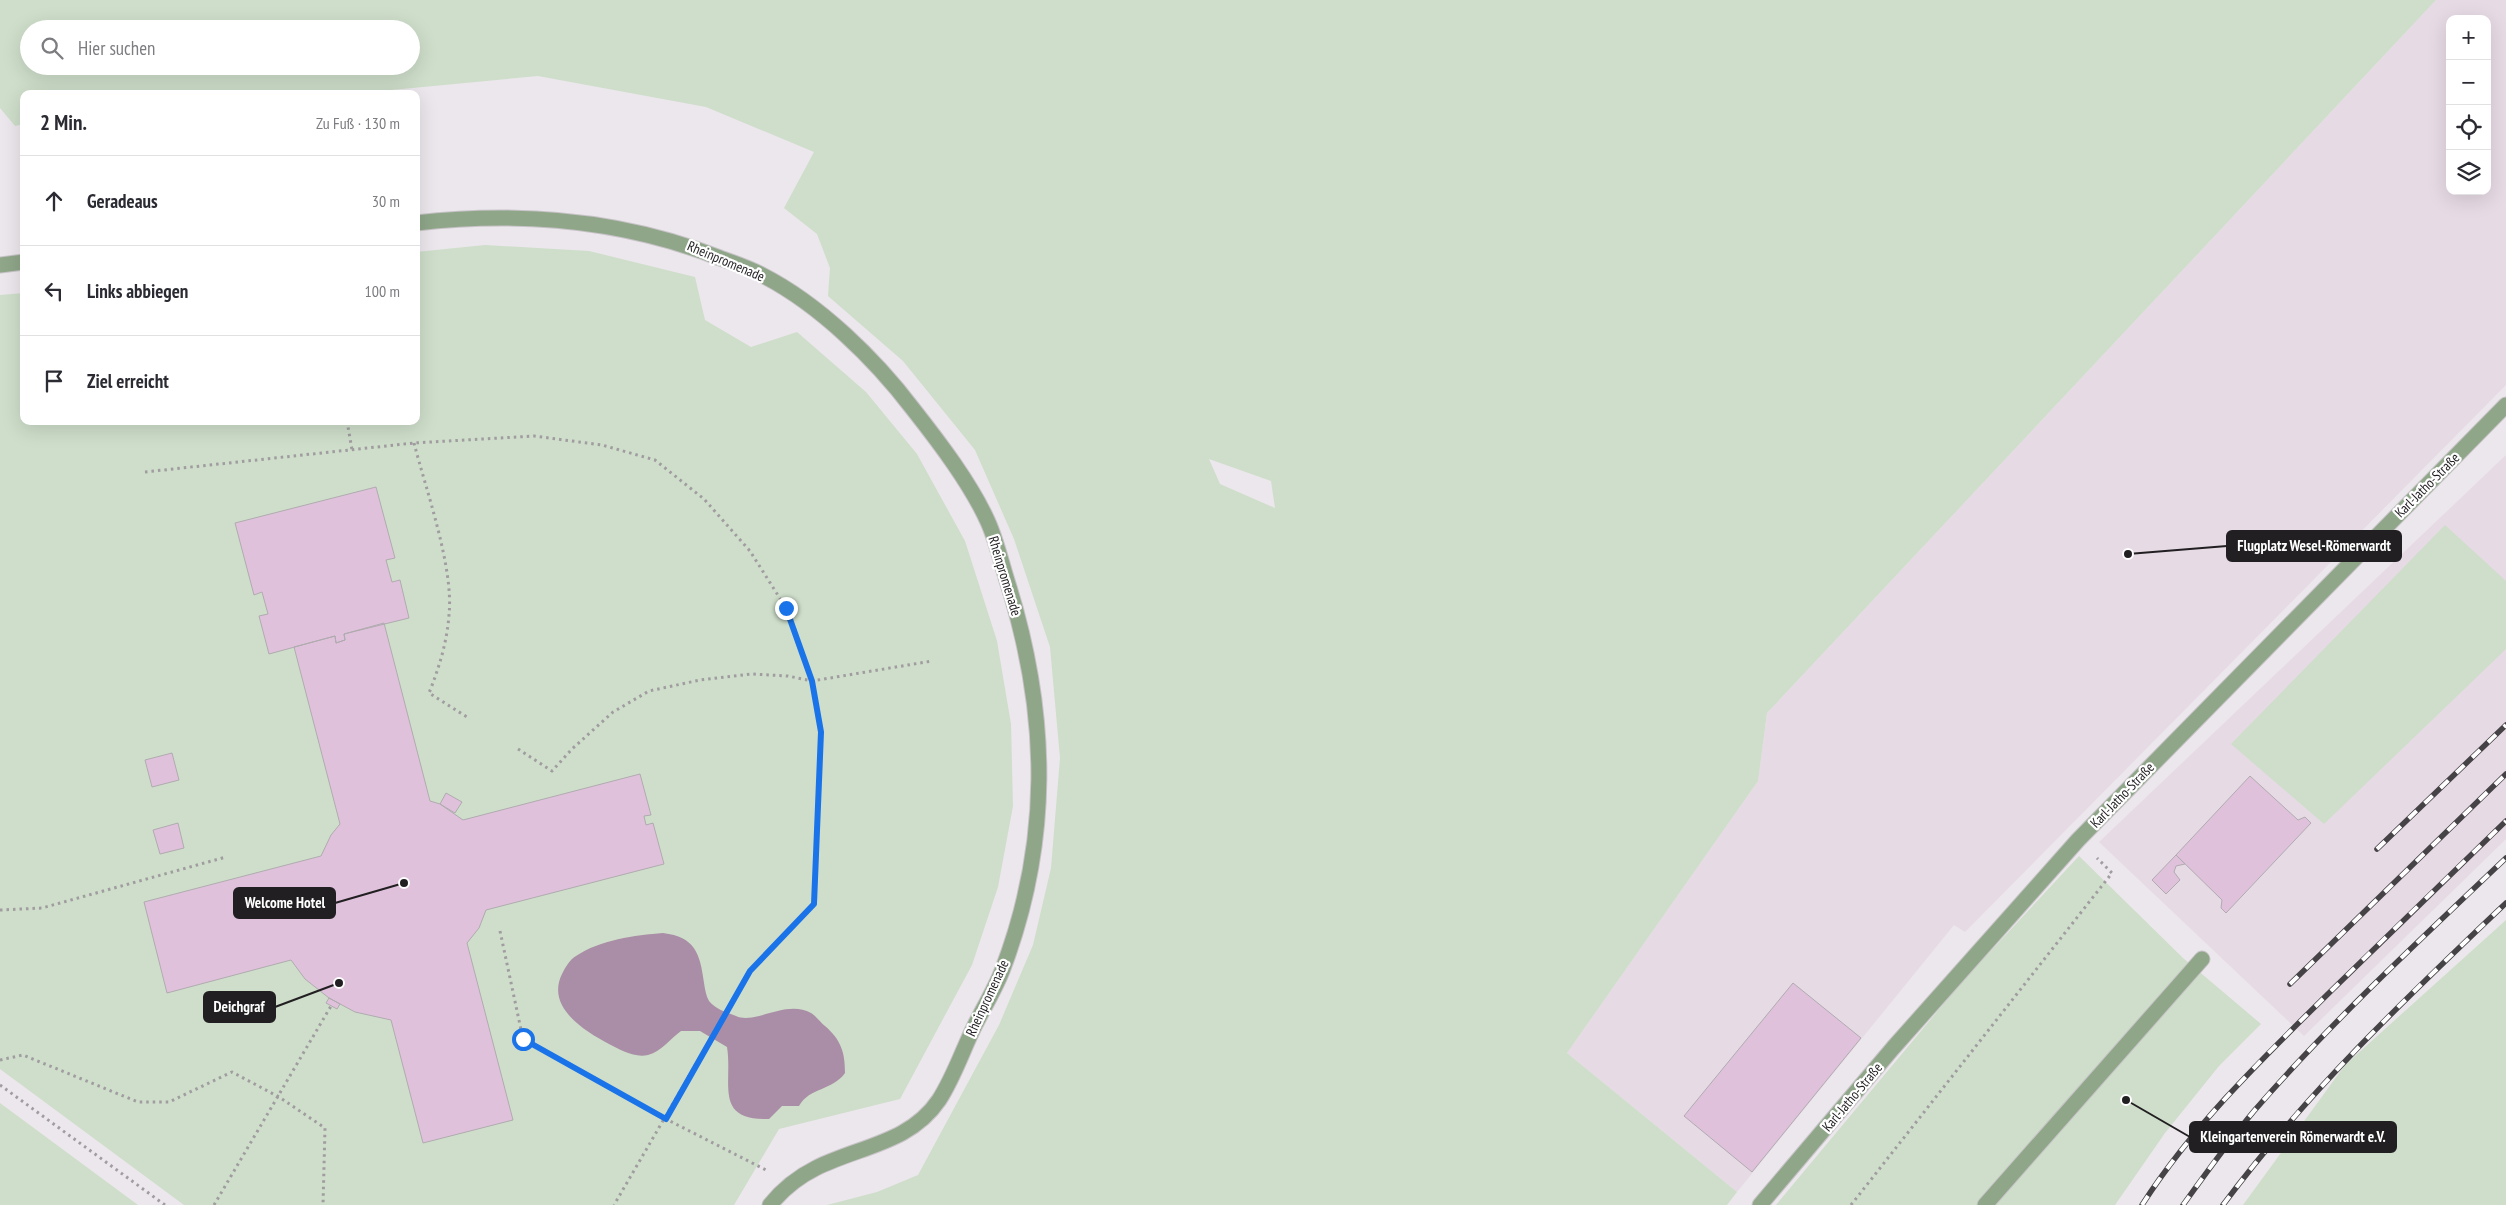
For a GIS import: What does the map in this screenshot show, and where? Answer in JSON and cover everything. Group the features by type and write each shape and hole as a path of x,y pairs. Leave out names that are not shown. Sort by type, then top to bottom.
{"street":[{"name":"Rheinpromenade","path":"420,222 466,217 517,218 569,220 615,227 681,242 762,275 822,314 890,378 945,449 988,522 1024,636 1035,704 1040,761 1037,840 1023,908 1001,974 939,1099 918,1124 894,1138 817,1168 791,1183 770,1205"},
{"path":"0,265 20,262"},
{"name":"Karl-Jatho-Straße","path":"1760,1205 1893,1048 2078,840 2506,406"},
{"path":"1985,1205 2202,958"}],"path":[{"path":"348,425 352,450"},
{"path":"145,472 414,443 534,436 602,445 655,460 704,499 750,551 786,608 812,681 821,732 814,904 750,971 666,1119 614,1205"},
{"path":"414,443 441,545 450,614 441,663 429,693 467,717"},
{"path":"518,749 552,771 572,749 612,712 649,692 700,680 752,674 788,676 812,681 932,660"},
{"path":"1851,1205 2112,873 2078,840"},
{"path":"0,910 42,908 226,857"},
{"path":"500,931 523,1039 666,1119 791,1183"},
{"path":"214,1205 279,1098 331,1006"},
{"path":"0,1060 24,1054 138,1102 169,1102 232,1072 279,1098 325,1128 323,1205"},
{"path":"0,1084 165,1205"}],"shaded area":[{"path":"2436,0 2506,0 2506,385 1965,932 1954,925 1737,1192 1567,1053 1758,781 1767,713"},
{"path":"2506,455 2506,839 2304,1036 2099,842"},
{"path":"663,933 682,938 694,948 698,955 707,997 718,1008 744,1018 791,1009 801,1009 813,1014 838,1041 843,1053 845,1073 834,1083 809,1095 799,1106 782,1106 769,1119 751,1118 740,1114 733,1107 729,1097 727,1047 700,1031 681,1031 658,1051 643,1056 623,1051 588,1032 570,1016 563,1007 559,997 558,986 566,966 574,957 585,950 607,942 641,935"}],"green space":[{"path":"0,0 2436,0 1767,713 1758,781 1567,1053 1737,1192 1727,1205 827,1205 877,1192 918,1175 999,1025 1033,945 1051,868 1060,758 1050,647 1014,539 975,450 903,361 828,296 830,268 817,234 784,208 814,152 706,107 538,76 391,90 20,90 20,125 15,126 0,108","holes":["1209,459 1271,481 1275,508 1220,484"]},
{"path":"485,245 589,251 695,277 705,320 751,347 797,332 866,392 917,454 965,541 997,641 1011,724 1013,806 998,887 972,965 900,1099 779,1129 734,1205 184,1205 0,1069 0,295 20,293 20,425 420,425 420,252"},
{"path":"2445,525 2506,581 2506,649 2324,824 2231,744"},
{"path":"2079,856 2183,958 2261,1024 2219,1066 2165,1133 2115,1205 1776,1205 1961,983"},
{"path":"2506,920 2506,1205 2243,1205 2345,1065"},
{"path":"0,1103 138,1205 0,1205"}],"building":[{"path":"376,487 395,558 386,560 392,582 400,580 409,618 344,634 345,640 336,643 335,636 269,654 259,616 268,614 262,592 254,595 235,523"},
{"path":"384,623 430,801 440,804 463,820 640,774 651,815 644,816 646,825 653,823 664,864 486,910 479,928 467,943 513,1120 423,1143 391,1020 355,1012 329,998 305,979 291,960 167,993 144,902 321,856 331,835 340,824 294,647 335,636 336,643 345,640 344,634"},
{"path":"172,753 179,780 152,787 145,760"},
{"path":"2250,776 2298,820 2305,817 2311,823 2226,913 2221,908 2222,900 2176,855"},
{"path":"446,793 462,802 455,813 440,804"},
{"path":"178,823 184,848 160,854 153,830"},
{"path":"2176,855 2185,864 2176,866 2174,872 2180,880 2166,894 2152,880"},
{"path":"1793,983 1861,1038 1752,1172 1684,1116"},
{"path":"329,998 340,1004 337,1009 326,1003"}],"railway":[{"path":"2377,849 2506,725"},
{"path":"2290,984 2506,774"},
{"path":"2142,1205 2184,1147 2231,1092 2281,1040 2506,821"},
{"path":"2183,1205 2254,1111 2314,1045 2377,981 2506,858"},
{"path":"2223,1205 2255,1163 2323,1085 2394,1011 2506,903"}],"place":[{"name":"Flugplatz Wesel-Römerwardt","path":"2128,554"},
{"name":"Welcome Hotel","path":"404,883"},
{"name":"Deichgraf","path":"339,983"},
{"name":"Kleingartenverein Römerwardt e.V.","path":"2126,1100"}],"route":[{"path":"523,1039 666,1119 750,971 814,904 821,732 812,681 786,608"}]}
